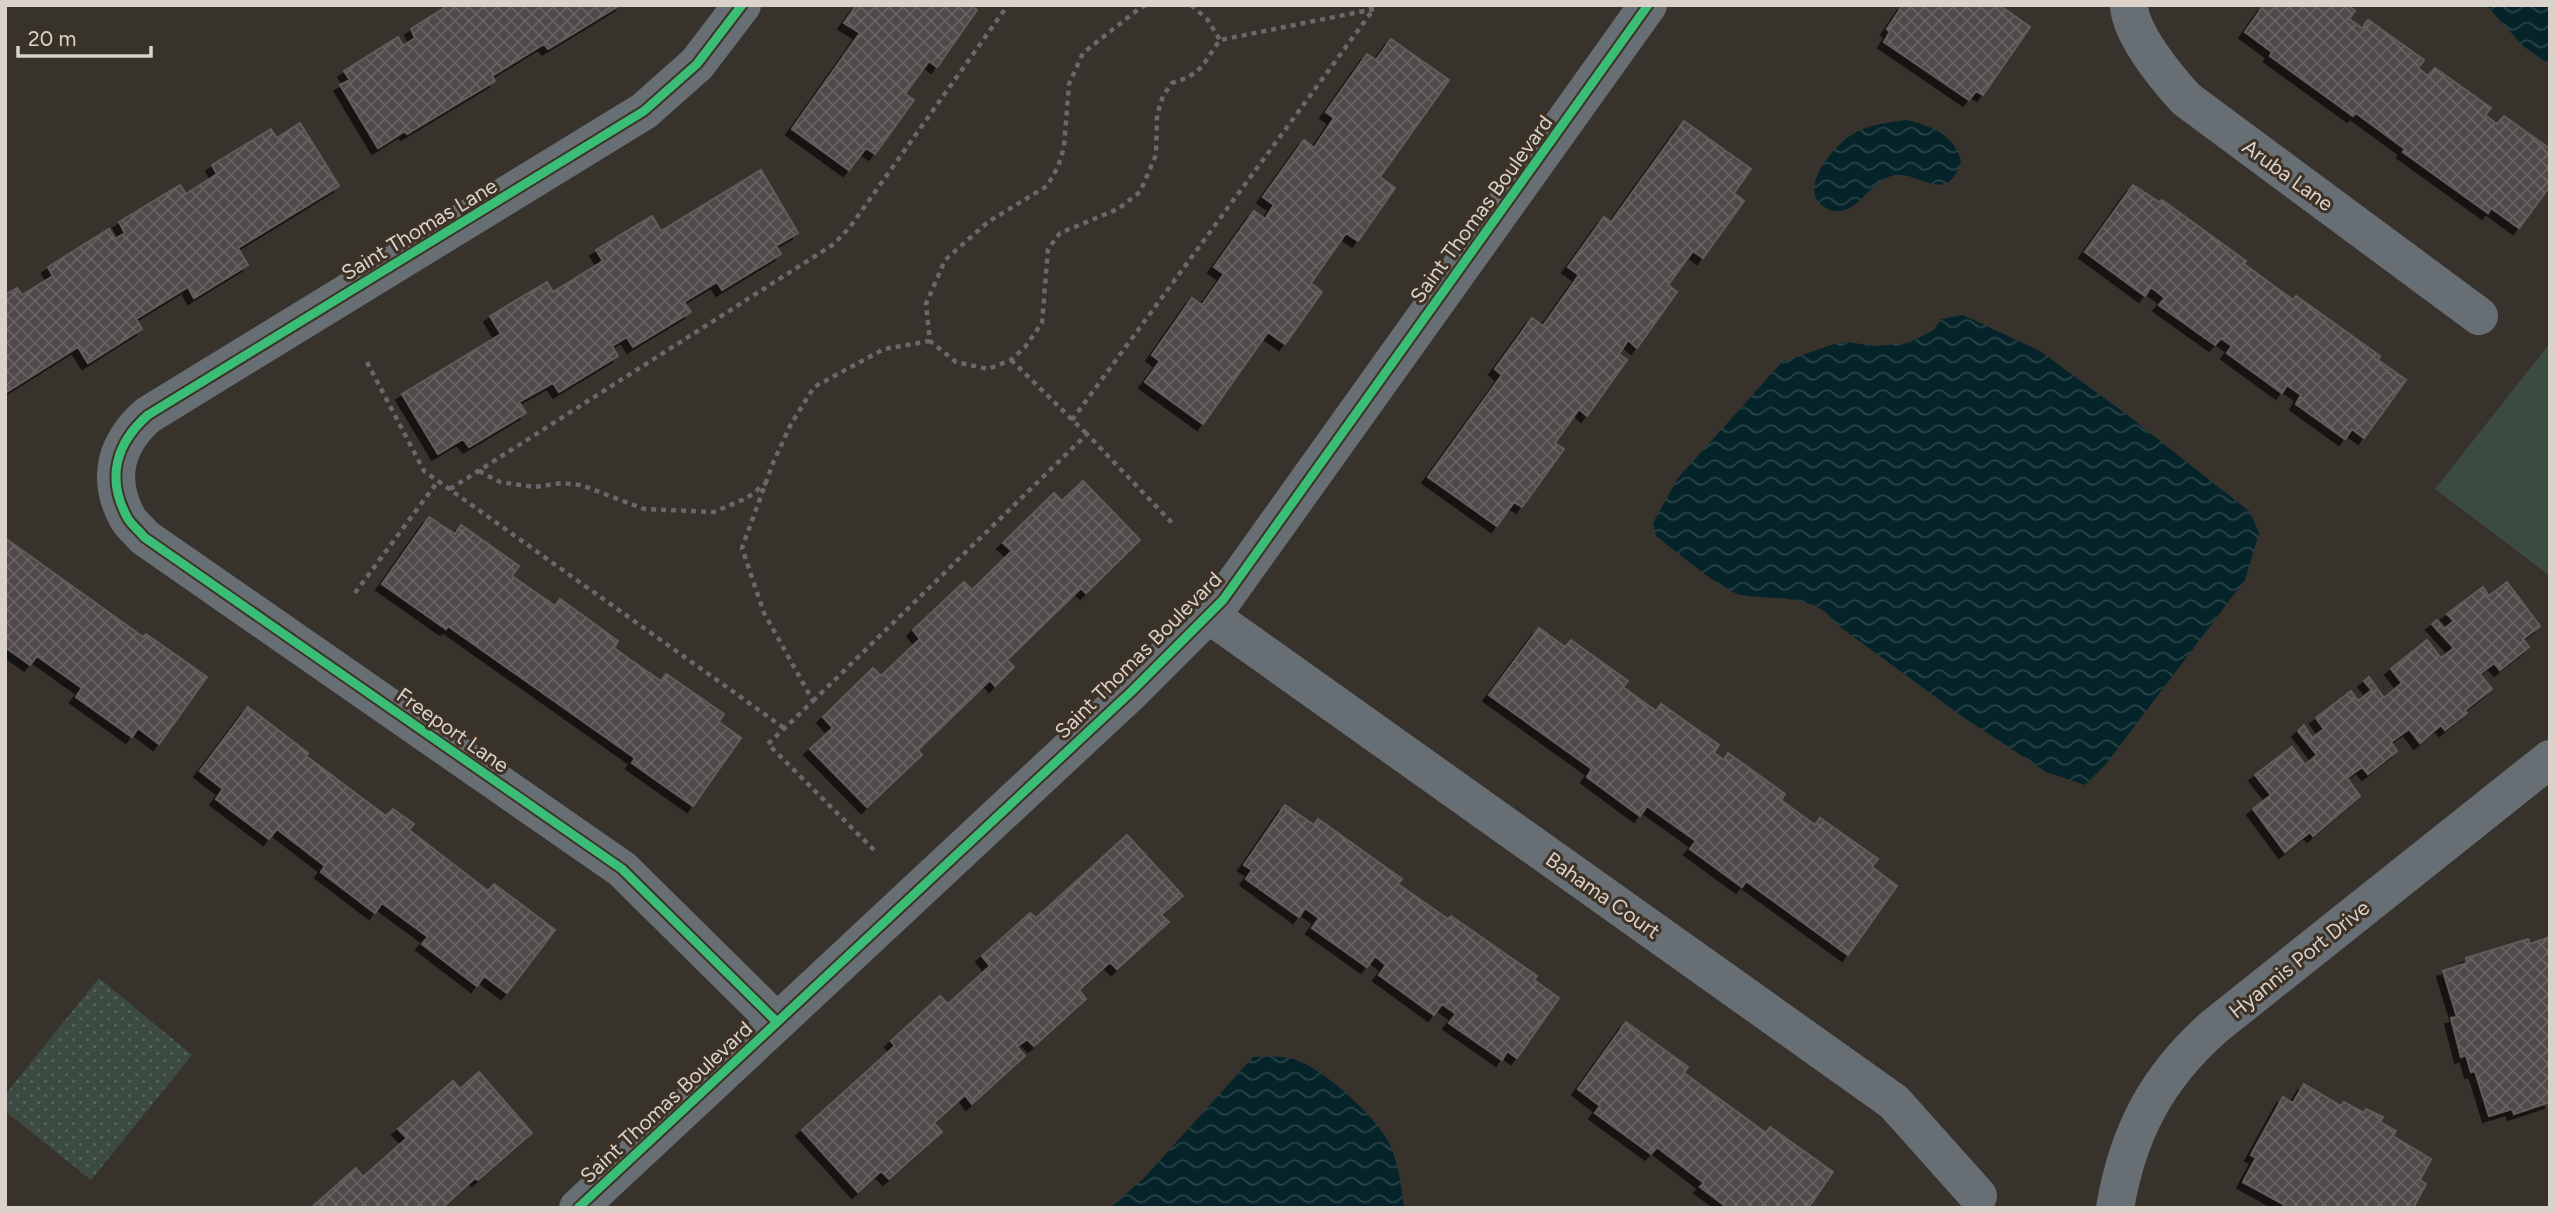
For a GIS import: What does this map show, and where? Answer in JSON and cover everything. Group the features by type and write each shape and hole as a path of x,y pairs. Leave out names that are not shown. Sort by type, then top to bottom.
{"street":[{"name":"Saint Thomas Lane","path":"116,475 119,455 127,437 148,415 635,117 676,85 697,64 742,5"},
{"name":"Saint Thomas Boulevard","path":"578,1208 1133,690 1223,600 1648,5"},
{"name":"Aruba Lane","path":"2129,5 2130,15 2138,33 2172,84 2186,99 2479,316"},
{"name":"Freeport Lane","path":"116,475 118,496 125,514 145,537 622,870 777,1022"},
{"name":"Bahama Court","path":"1208,614 1894,1102 1979,1196"},
{"name":"Hyannis Port Drive","path":"2115,1208 2124,1161 2139,1123 2159,1088 2186,1054 2215,1026 2550,759"}],"path":[{"path":"450,489 834,244 850,227 1008,5"},
{"path":"1146,5 1124,19 1083,53 1069,84 1065,147 1047,186 988,222 945,260 926,304 930,341 956,362 988,369 1011,360 1025,347 1042,323 1048,249 1060,233 1118,209 1140,192 1156,155 1157,115 1163,96 1172,83 1186,79 1201,69 1220,40 1373,6"},
{"path":"1191,5 1207,19 1220,40"},
{"path":"1072,420 1373,6"},
{"path":"813,701 764,613 742,548 791,424 814,387 884,349 930,341"},
{"path":"1011,360 1175,526"},
{"path":"368,362 424,471 784,728"},
{"path":"874,850 768,744 1087,434"},
{"path":"478,471 500,482 534,487 562,483 581,485 644,509 714,512 747,498 766,483"},
{"path":"355,593 438,481"}],"green space":[{"path":"2550,343 2550,576 2435,489"},
{"path":"99,978 192,1055 91,1180 5,1111 5,1095"}],"water":[{"path":"2486,5 2550,5 2550,65 2523,46"},
{"path":"1907,120 1933,128 1953,144 1961,160 1955,175 1948,182 1940,185 1901,175 1891,176 1846,209 1828,209 1818,202 1815,182 1826,160 1842,142 1870,126"},
{"path":"1963,315 2040,351 2126,414 2250,512 2259,533 2245,580 2106,764 2085,785 2046,772 1963,717 1836,624 1817,607 1792,600 1733,592 1656,536 1653,523 1678,478 1782,362 1846,342 1877,346 1908,343 1934,330 1941,319"},
{"path":"1253,1057 1296,1060 1319,1072 1357,1103 1389,1143 1398,1170 1404,1208 1110,1208 1145,1177"}],"building":[{"path":"449,5 620,5 548,49 544,44 492,76 495,81 407,134 405,131 378,148 340,85 350,80 344,71 398,37 403,46 415,38 411,29"},
{"path":"857,5 970,5 977,10 937,67 929,61 905,94 914,100 875,154 866,148 849,170 792,129 860,33 844,23"},
{"path":"1903,5 1999,5 2030,27 1983,95 1976,91 1969,100 1884,42 1890,32 1887,29"},
{"path":"2264,5 2348,5 2355,11 2349,19 2362,28 2368,20 2424,60 2418,68 2428,76 2435,68 2491,108 2485,115 2497,124 2504,116 2550,149 2550,186 2519,228 2491,208 2488,213 2403,152 2405,149 2356,113 2353,116 2270,56 2272,52 2245,32"},
{"path":"1391,39 1449,80 1380,177 1395,188 1358,241 1346,233 1311,283 1322,292 1285,344 1268,332 1203,424 1145,382 1160,361 1152,355 1192,298 1202,305 1224,274 1214,267 1254,211 1265,219 1274,205 1263,197 1304,140 1314,148 1334,118 1326,112 1367,54 1376,60"},
{"path":"1684,121 1751,169 1734,193 1744,201 1703,258 1693,251 1668,285 1677,292 1637,348 1628,340 1619,354 1627,360 1587,416 1579,409 1555,443 1564,449 1522,507 1514,502 1497,526 1428,477 1502,375 1495,369 1532,318 1543,326 1579,275 1568,267 1604,217 1611,222"},
{"path":"300,123 339,186 238,248 248,265 194,298 188,287 136,319 142,329 88,363 78,347 5,393 5,295 17,288 22,295 53,276 48,267 109,229 115,239 125,233 119,222 180,185 186,194 217,174 212,165 271,129 277,138"},
{"path":"761,170 798,233 776,246 781,254 722,290 717,282 684,302 691,312 633,347 627,337 612,346 618,356 559,392 553,383 519,402 526,413 469,447 463,439 438,454 402,394 501,334 490,316 547,282 553,292 603,261 596,250 652,216 661,231"},
{"path":"2133,185 2159,202 2162,200 2246,261 2244,264 2293,300 2296,296 2380,356 2378,360 2406,380 2364,438 2352,429 2345,439 2296,404 2301,395 2287,385 2282,393 2227,353 2232,346 2221,338 2215,345 2159,305 2165,298 2151,287 2145,296 2085,252"},
{"path":"1083,481 1140,540 1086,593 1081,588 1007,660 1014,667 995,686 990,680 918,750 922,755 867,807 810,749 833,728 823,717 873,668 881,676 920,639 913,630 964,582 972,590 1012,551 1003,543 1054,493 1062,501"},
{"path":"429,517 455,534 461,525 519,566 512,576 555,606 560,599 618,641 614,648 632,661 661,681 666,674 724,714 719,722 741,738 693,806 632,763 635,758 448,626 446,629 382,584"},
{"path":"5,538 143,637 146,634 207,677 159,744 138,728 132,737 76,697 82,688 37,656 30,665 5,647"},
{"path":"2507,582 2540,626 2523,639 2529,647 2500,670 2494,663 2480,674 2492,689 2445,730 2441,725 2420,743 2409,729 2391,742 2397,751 2368,774 2362,767 2347,778 2360,796 2313,836 2310,832 2285,852 2253,809 2271,795 2255,775 2292,747 2305,765 2317,755 2298,731 2304,725 2312,738 2324,729 2316,718 2351,691 2358,701 2372,690 2364,681 2369,677 2384,698 2402,683 2391,669 2427,640 2441,658 2454,648 2432,624 2437,620 2444,629 2454,621 2447,614 2483,587 2489,596"},
{"path":"1539,628 1565,647 1571,640 1628,681 1623,687 1656,711 1661,704 1719,745 1714,753 1724,760 1728,753 1785,794 1781,800 1815,825 1820,818 1878,859 1872,867 1897,886 1848,955 1746,881 1742,887 1690,849 1696,841 1647,806 1640,816 1587,777 1592,769 1489,695"},
{"path":"248,707 308,753 306,756 386,816 393,809 414,824 409,830 488,891 494,884 555,930 507,993 484,976 477,986 422,944 428,937 382,903 375,913 321,872 325,866 277,829 269,839 216,799 223,789 200,771"},
{"path":"1285,805 1314,825 1318,819 1402,879 1398,884 1448,919 1451,916 1537,976 1534,980 1559,998 1517,1058 1507,1051 1502,1060 1449,1023 1456,1014 1442,1004 1434,1015 1379,975 1386,965 1375,956 1367,967 1312,928 1319,918 1305,908 1299,917 1246,879 1252,870 1244,865"},
{"path":"1127,835 1183,896 1161,915 1169,922 1117,969 1110,962 1079,990 1086,999 1034,1046 1027,1039 1017,1047 1025,1056 972,1104 965,1095 934,1123 942,1132 889,1179 881,1171 858,1192 802,1130 895,1046 891,1041 940,996 948,1004 990,966 982,956 1030,913 1036,918"},
{"path":"2550,937 2550,1102 2514,1114 2512,1109 2489,1116 2475,1071 2471,1072 2466,1055 2461,1057 2451,1018 2457,1017 2443,971 2467,963 2466,958 2528,939 2530,944"},
{"path":"1626,1022 1688,1067 1684,1073 1766,1133 1770,1127 1833,1172 1808,1208 1728,1208 1700,1187 1704,1183 1657,1147 1651,1154 1595,1113 1600,1106 1578,1089"},
{"path":"479,1072 532,1133 478,1180 475,1178 442,1208 311,1208 356,1168 363,1177 407,1138 398,1129 453,1081 460,1089"},
{"path":"2304,1084 2341,1106 2344,1102 2364,1113 2366,1109 2383,1117 2380,1122 2396,1131 2393,1136 2431,1159 2420,1180 2426,1184 2413,1208 2283,1208 2285,1205 2243,1182 2256,1158 2251,1155 2283,1097 2293,1103"}],"cycle path":[{"path":"742,5 697,64 644,111 148,415 128,437 122,449 116,475 117,489 127,517 144,537 622,869 777,1022"},
{"path":"578,1208 1133,690 1223,600 1648,5"}]}
